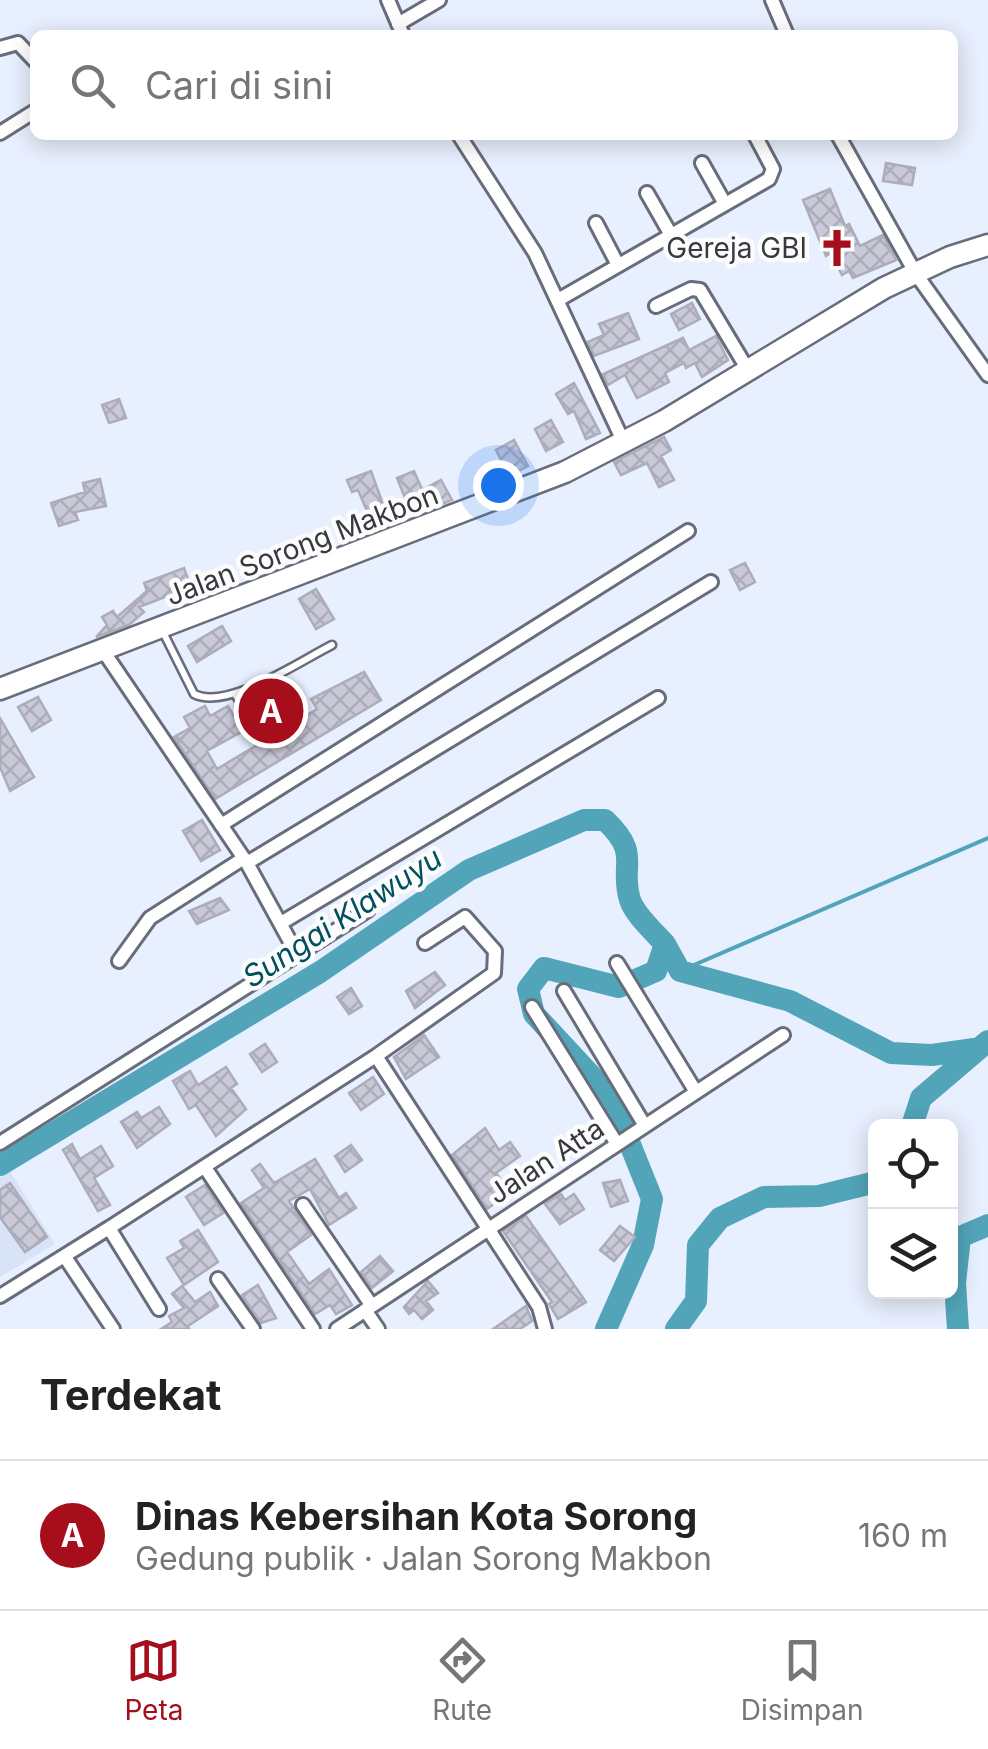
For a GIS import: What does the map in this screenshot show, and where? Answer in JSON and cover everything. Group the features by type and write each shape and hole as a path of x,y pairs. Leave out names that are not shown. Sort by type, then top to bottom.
{"highway":[{"name":"Jalan Sorong Makbon","path":"0,689 414,532 624,443 854,306 916,274 988,245"}],"street":[{"path":"388,0 400,30 439,0"},
{"path":"772,0 785,30"},
{"path":"0,48 18,43 30,56"},
{"path":"2,126 30,114"},
{"path":"462,140 534,253 624,443"},
{"path":"558,300 773,175 757,140"},
{"path":"841,140 916,274 988,375"},
{"path":"702,163 725,204"},
{"path":"646,193 671,235"},
{"path":"596,222 618,265"},
{"path":"656,306 691,289 700,290 748,370"},
{"path":"221,825 688,531"},
{"path":"119,961 150,918 711,582"},
{"path":"102,649 246,861 298,956"},
{"path":"281,923 658,698"},
{"path":"0,1144 368,910"},
{"path":"0,1296 206,1169 494,973 495,951 465,917 425,943"},
{"path":"616,963 696,1092"},
{"path":"564,990 646,1126"},
{"path":"532,1007 617,1144"},
{"name":"Jalan Atta","path":"337,1329 783,1035"},
{"path":"376,1056 486,1231 539,1307 546,1328"},
{"path":"206,1169 313,1329"},
{"path":"304,1205 369,1308 378,1329"},
{"path":"109,1228 160,1309"},
{"path":"65,1258 113,1329"},
{"path":"218,1279 252,1329"}],"lane":[{"path":"161,628 194,694 209,699 235,694 332,645"},
{"path":"235,694 258,733"}],"shaded area":[{"path":"10,1171 55,1244 0,1277 0,1217 24,1252 47,1237 10,1183 0,1190 0,1177"}],"building":[{"path":"886,163 915,168 912,185 883,181"},
{"path":"830,189 845,226 849,224 860,246 883,235 896,260 853,278 849,271 842,275 831,253 826,256 803,200"},
{"path":"692,303 700,319 679,330 671,314"},
{"path":"628,313 639,339 594,356 588,342 604,335 599,324"},
{"path":"716,336 728,360 702,377 695,363 686,368 684,363 665,373 669,382 637,398 625,375 608,385 603,374 683,338 689,350"},
{"path":"574,383 600,433 586,439 574,411 568,414 556,394"},
{"path":"119,399 126,418 109,423 102,405"},
{"path":"551,420 563,442 546,451 535,429"},
{"path":"664,437 671,450 661,456 674,480 659,487 647,463 621,475 614,462"},
{"path":"514,440 528,466 509,476 496,450"},
{"path":"371,471 389,521 374,527 358,490 352,492 347,480"},
{"path":"414,471 425,496 407,503 397,478"},
{"path":"100,479 106,506 75,512 78,520 59,526 51,503 85,492 83,483"},
{"path":"441,480 452,500 435,507 424,489"},
{"path":"745,563 755,582 740,590 730,570"},
{"path":"184,568 191,587 139,607 144,612 129,625 96,637 107,625 102,617 113,611 117,617 147,591 144,583"},
{"path":"316,589 334,619 316,629 299,599"},
{"path":"222,626 231,641 197,662 188,646"},
{"path":"364,672 381,700 215,799 174,737 190,728 184,717 205,706 210,716 228,706 243,731 207,751 217,769 317,709 311,699"},
{"path":"38,697 51,720 32,731 18,707"},
{"path":"0,718 34,777 10,791 0,767"},
{"path":"202,820 220,850 201,861 183,831"},
{"path":"220,898 229,910 197,924 189,911"},
{"path":"435,972 445,985 415,1008 406,991"},
{"path":"351,988 362,1006 349,1014 337,997"},
{"path":"424,1035 439,1057 406,1079 394,1057"},
{"path":"265,1044 277,1062 262,1072 250,1054"},
{"path":"226,1067 237,1084 231,1088 246,1109 216,1136 196,1105 189,1109 173,1081 190,1071 198,1085"},
{"path":"373,1077 384,1094 361,1110 349,1093"},
{"path":"159,1107 170,1124 137,1148 121,1122 137,1112 141,1118"},
{"path":"485,1128 499,1150 510,1142 520,1156 496,1173 510,1192 487,1209 452,1155"},
{"path":"72,1144 80,1159 101,1146 113,1166 94,1178 110,1205 98,1211 63,1150"},
{"path":"351,1145 362,1160 345,1172 335,1156"},
{"path":"315,1159 339,1198 346,1193 356,1208 329,1225 310,1189 289,1201 311,1235 287,1252 309,1284 329,1269 352,1305 336,1314 330,1305 315,1314 241,1203 264,1188 252,1170 260,1164 274,1183"},
{"path":"620,1180 628,1201 611,1207 603,1183"},
{"path":"10,1183 47,1237 25,1252 0,1217 0,1190"},
{"path":"205,1185 223,1213 204,1225 186,1197"},
{"path":"561,1194 565,1200 574,1194 584,1209 560,1224 545,1204"},
{"path":"526,1216 586,1302 558,1319 549,1304 552,1302 503,1231"},
{"path":"620,1226 635,1237 614,1261 600,1250"},
{"path":"198,1230 218,1262 184,1285 167,1258 184,1248 180,1241"},
{"path":"380,1256 393,1271 372,1288 361,1272"},
{"path":"428,1281 438,1293 426,1301 433,1310 422,1319 414,1310 409,1314 404,1307"},
{"path":"258,1285 276,1318 261,1323 242,1295"},
{"path":"182,1286 195,1302 210,1292 218,1306 189,1329 161,1329 172,1322 169,1316 184,1308 172,1294"},
{"path":"526,1306 532,1321 520,1329 493,1329"}],"waterway":[{"name":"Sungai Klawuyu","path":"0,1165 320,972 469,870 584,820 605,820 626,851 627,888 632,906 665,944 656,971 619,987 544,968 528,989 534,1014 611,1097 652,1199 643,1245 606,1329"},
{"name":"Sungai Klawuyu","path":"680,971 988,838"},
{"name":"Sungai Klawuyu","path":"665,944 680,971 790,1001 891,1053 932,1055 974,1049"},
{"name":"Sungai Klawuyu","path":"914,1119 921,1098 988,1041"},
{"name":"Sungai Klawuyu","path":"676,1329 696,1301 698,1245 720,1218 764,1197 819,1196 868,1184"},
{"name":"Sungai Klawuyu","path":"958,1329 955,1283 960,1237 988,1225"}],"place":[{"name":"Gereja GBI","path":"837,248"},
{"name":"Dinas Kebersihan Kota Sorong","path":"271,711"}]}
